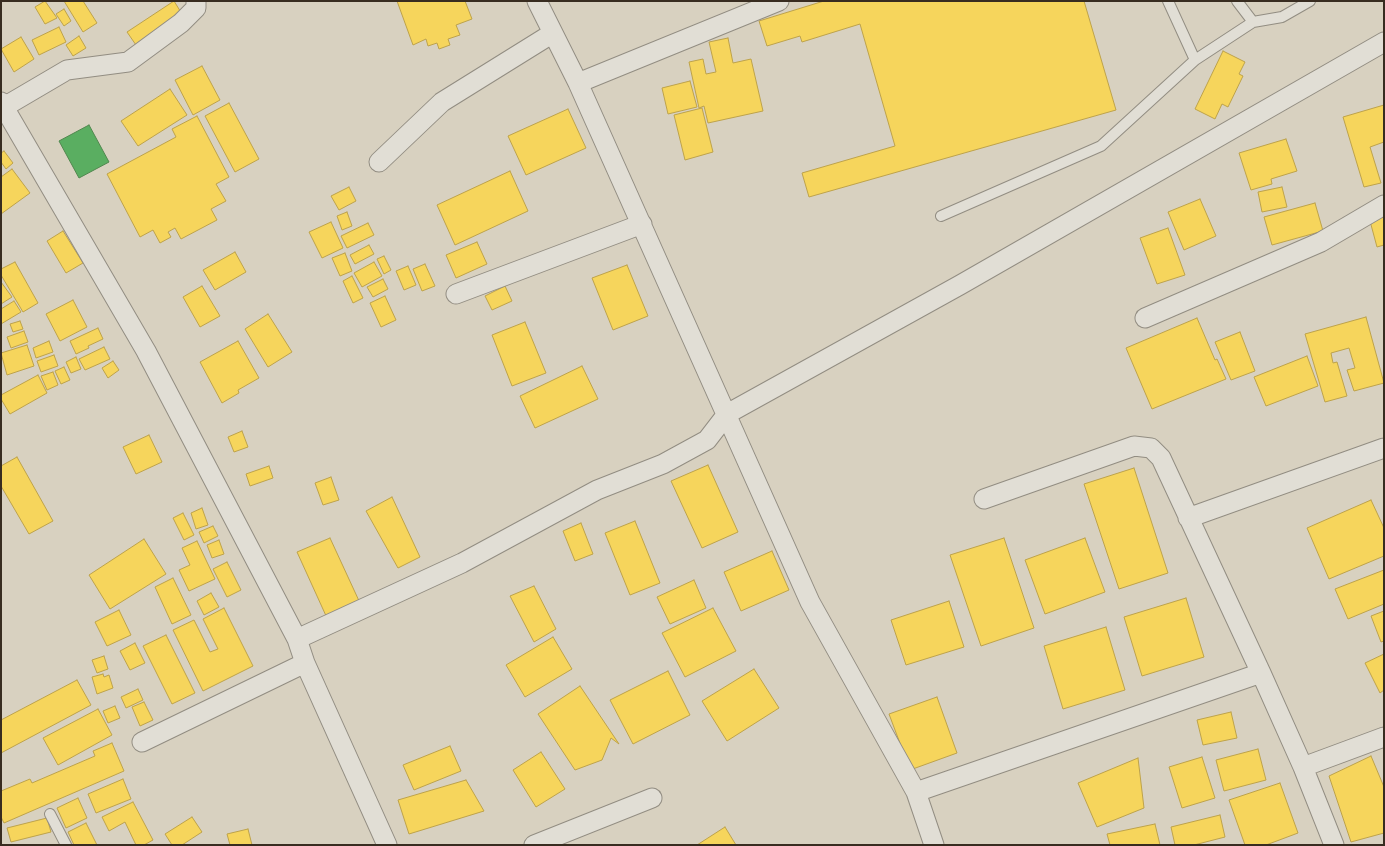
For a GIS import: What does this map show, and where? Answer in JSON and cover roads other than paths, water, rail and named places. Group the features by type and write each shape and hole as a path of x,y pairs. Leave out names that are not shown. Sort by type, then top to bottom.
{"street":[{"path":"196,1 196,8 181,23 128,62 66,70 3,104 146,351 297,639 305,663 386,845"},
{"path":"537,1 578,83 810,602 916,792 934,845"},
{"path":"578,83 779,1"},
{"path":"379,162 442,102 553,33"},
{"path":"297,639 462,563 597,490 663,464 707,440 726,414 960,286 1384,42"},
{"path":"1145,318 1321,242 1384,205"},
{"path":"456,294 642,224"},
{"path":"984,499 1134,446 1151,448 1161,458 1304,767 1334,845"},
{"path":"1188,518 1384,448"},
{"path":"142,742 305,663"},
{"path":"916,792 1260,673"},
{"path":"1304,767 1384,737"},
{"path":"534,845 652,798"}],"lane":[{"path":"1168,1 1195,60"},
{"path":"1237,1 1253,22"},
{"path":"941,216 1101,146 1195,60 1253,22 1282,17 1310,1"},
{"path":"50,814 66,845"}]}
